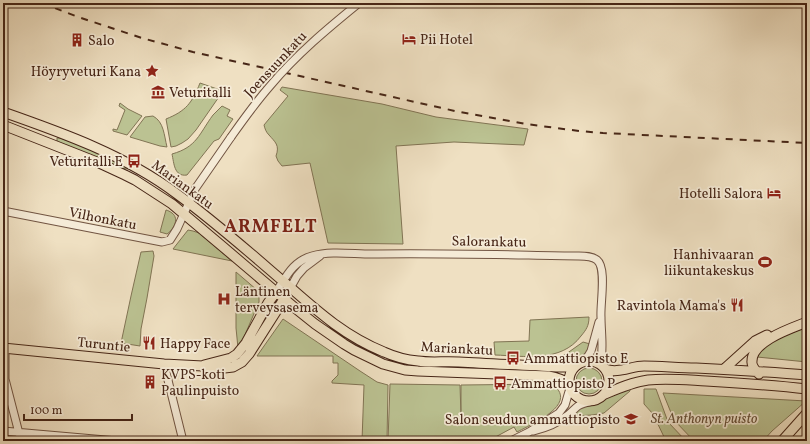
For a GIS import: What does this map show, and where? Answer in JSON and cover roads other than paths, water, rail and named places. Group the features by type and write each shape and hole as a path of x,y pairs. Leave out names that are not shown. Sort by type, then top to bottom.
{"main road":[{"name":"Mariankatu","path":"3,112 57,132 121,159 175,192 322,315 349,335 385,353 418,361 557,367 569,367 579,363"},
{"name":"Mariankatu","path":"3,125 53,144 120,172 135,180 172,204 315,324 344,344 372,359 405,370 549,376 561,379 570,387"},
{"name":"Turuntie","path":"203,366 231,358 237,354 246,343 268,303 276,292"},
{"name":"Turuntie","path":"4,348 164,364 216,368 233,367 242,362 249,354 284,299"},
{"path":"724,370 754,341 775,332 807,322"},
{"path":"768,385 753,366 752,360 754,352 766,341 785,330"},
{"path":"807,375 644,366 621,371 613,371 593,361 587,361 579,363 573,369 569,379 572,393 579,399 586,401 593,401 622,387 648,380 667,379 807,388"},
{"path":"604,367 609,376 608,388 605,394"},
{"path":"782,441 805,415"},
{"path":"791,441 805,415"}],"street":[{"name":"Joensuunkatu","path":"184,215 195,189 231,137 270,86 302,51 327,28 359,3"},
{"name":"Vilhonkatu","path":"3,211 162,242 170,240 184,215"},
{"name":"Salorankatu","path":"276,292 296,264 312,256 332,253 366,255 440,253 590,257 598,261 602,268 600,316 602,362 604,367"},
{"path":"284,299 297,276 304,268 322,255"},
{"name":"Salorankatu","path":"579,363 588,356 591,351 600,316"},
{"path":"4,348 5,379 21,441"},
{"path":"164,364 183,441"},
{"path":"511,441 554,417 565,405 570,387"},
{"path":"529,432 554,424 578,406 593,401"},
{"path":"3,431 117,441"}],"railway":[{"path":"42,3 78,17 142,38 193,52 455,111 526,124 603,133 807,143"}],"place":[{"name":"Pii Hotel","path":"409,39"},
{"name":"Salo","path":"77,40"},
{"name":"Höyryveturi Kana","path":"152,71"},
{"name":"Veturitalli","path":"158,92"},
{"name":"Veturitalli E","path":"134,161"},
{"name":"Hotelli Salora","path":"774,193"},
{"name":"Hanhivaaran liikuntakeskus","path":"765,262"},
{"name":"Läntinen terveysasema","path":"224,299"},
{"name":"Ravintola Mama's","path":"737,305"},
{"name":"Happy Face","path":"149,343"},
{"name":"Ammattiopisto E","path":"513,358"},
{"name":"KVPS-koti Paulinpuisto","path":"150,382"},
{"name":"Ammattiopisto P","path":"500,383"},
{"name":"Salon seudun ammattiopisto","path":"631,419"}],"district":[{"name":"ARMFELT","path":"271,226"}],"park label":[{"name":"St. Anthonyn puisto","path":"704,418"}]}
